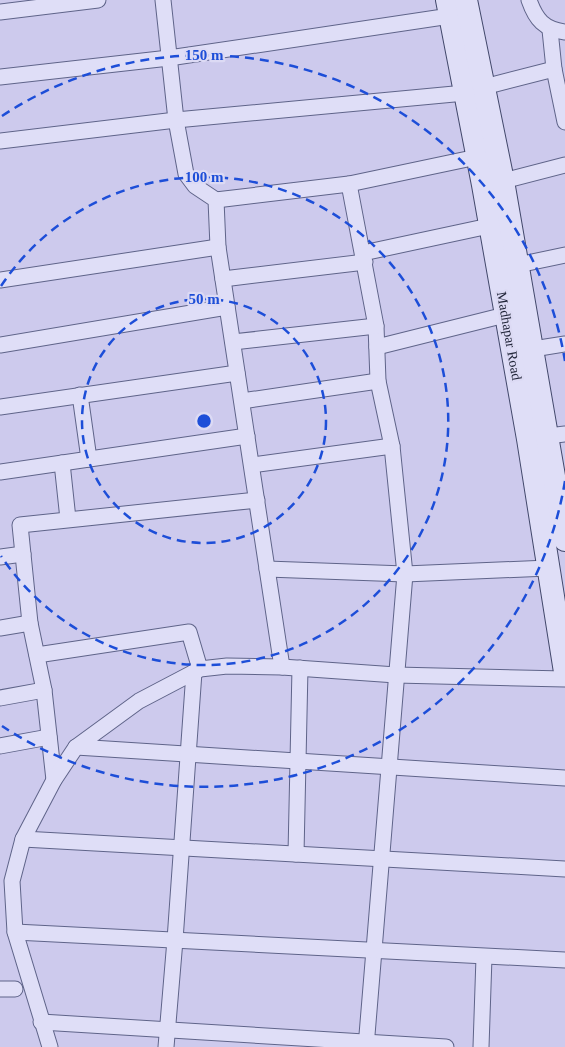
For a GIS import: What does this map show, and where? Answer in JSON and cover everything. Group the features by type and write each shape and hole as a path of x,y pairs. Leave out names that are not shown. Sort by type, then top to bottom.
{"main road":[{"name":"Madhapar Road","path":"466,0 475,90 477,157 565,672"},
{"name":"Madhapar Road","path":"448,8 503,181 533,349 557,435 564,532"}],"street":[{"path":"0,12 98,0"},
{"path":"163,0 176,120 186,174 195,186 216,200 349,184 477,157"},
{"path":"529,0 534,15 565,37"},
{"path":"0,77 169,58 448,8"},
{"path":"558,31 554,69 565,122"},
{"path":"0,141 176,120 475,90 554,69"},
{"path":"503,181 565,165"},
{"path":"349,184 376,326 378,381 392,446 404,574 366,1044"},
{"path":"216,200 218,248 222,279 282,666"},
{"path":"222,279 364,258 490,226"},
{"path":"0,280 218,248"},
{"path":"518,265 565,255"},
{"path":"0,345 227,307"},
{"path":"377,347 505,315"},
{"path":"232,342 376,326"},
{"path":"533,349 565,344"},
{"path":"0,407 237,372"},
{"path":"242,401 378,381"},
{"path":"80,395 89,459"},
{"path":"0,472 247,436"},
{"path":"252,465 392,446"},
{"path":"62,462 68,519"},
{"path":"54,780 44,690 30,623 20,525 257,500"},
{"path":"0,557 23,554"},
{"path":"267,569 404,574 548,568"},
{"path":"0,628 30,623"},
{"path":"37,655 189,632 197,671 180,848 166,1047"},
{"path":"50,1047 15,932 12,881 23,839 54,780 76,747 139,701 197,671 227,666 282,666 396,675 565,679"},
{"path":"296,854 300,668"},
{"path":"0,698 44,690"},
{"path":"0,746 49,737"},
{"path":"76,747 565,778"},
{"path":"23,839 565,869"},
{"path":"15,932 374,952 565,960"},
{"path":"480,1047 484,956"},
{"path":"0,989 15,989"},
{"path":"41,1022 366,1044 446,1047"}]}
